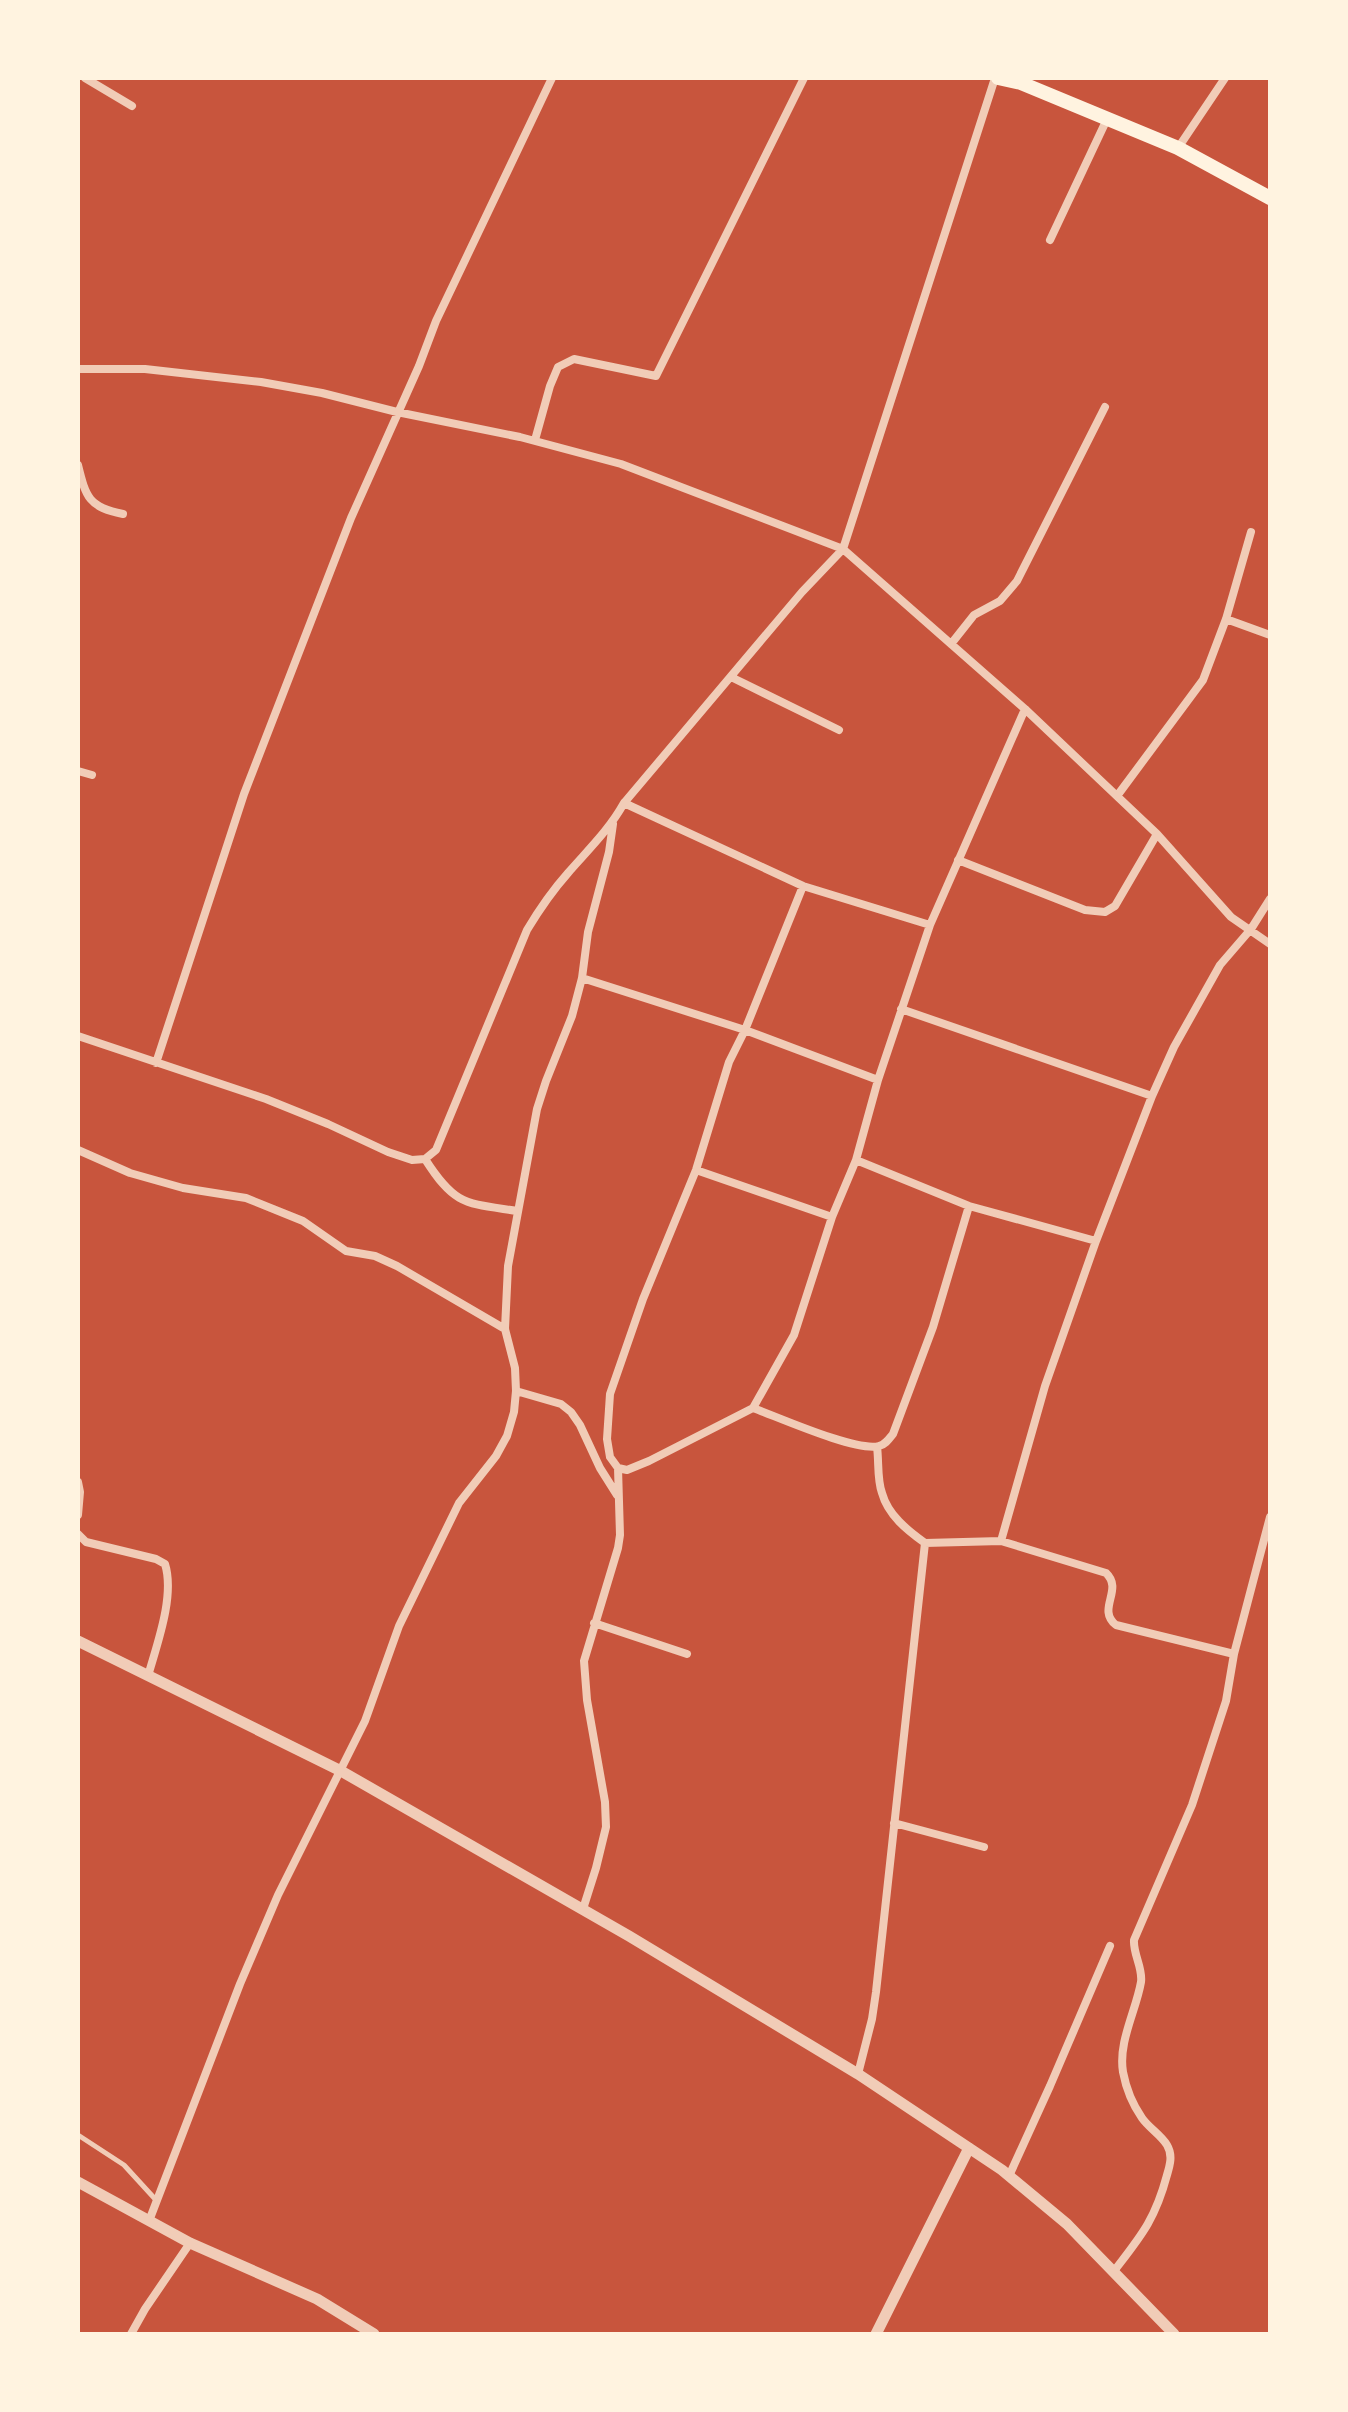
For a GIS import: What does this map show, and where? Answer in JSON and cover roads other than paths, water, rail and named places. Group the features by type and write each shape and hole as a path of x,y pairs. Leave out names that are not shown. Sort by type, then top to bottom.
{"main road":[{"path":"997,78 1021,80 1178,148 1270,198"}],"street":[{"path":"85,78 132,106"},
{"path":"156,1063 244,794 351,518 451,289 552,78"},
{"path":"535,440 558,367 574,359 656,376 804,78"},
{"path":"78,1036 266,1099 412,1160 425,1159 436,1150 514,960 536,915 569,871 613,823 624,803 802,592 843,549 997,78"},
{"path":"1178,148 1225,78"},
{"path":"1050,240 1107,119"},
{"path":"78,369 174,371 261,382 535,440 621,464 843,549 1025,709 1117,796 1157,834 1231,917 1270,944"},
{"path":"951,644 974,615 1000,601 1017,581 1105,407"},
{"path":"78,465 90,498 101,510 123,514"},
{"path":"1117,796 1203,680 1226,619 1251,532"},
{"path":"1226,619 1270,635"},
{"path":"731,677 839,730"},
{"path":"618,1468 627,1470 649,1461 753,1408 794,1335 832,1217 856,1160 878,1080 930,925 1025,709"},
{"path":"78,771 92,775"},
{"path":"624,803 803,886 930,925"},
{"path":"149,2221 240,1984 270,1914 373,1703 399,1626 454,1512 466,1491 496,1456 507,1436 516,1391 515,1368 505,1329 508,1266 517,1211 537,1109 572,1016 582,978 588,932 609,852 613,823"},
{"path":"958,860 1085,910 1105,912 1115,906 1157,834"},
{"path":"583,1909 606,1827 584,1661 618,1548 618,1468 610,1457 607,1439 610,1394 643,1299 696,1170 729,1062 803,886"},
{"path":"1001,1541 1045,1386 1152,1096 1174,1047 1220,965 1251,929 1270,899"},
{"path":"582,978 745,1030 878,1080"},
{"path":"901,1009 1152,1096"},
{"path":"78,1150 151,1180 246,1198 303,1221 346,1251 375,1256 397,1266 505,1329"},
{"path":"425,1159 443,1184 461,1200 517,1211"},
{"path":"856,1160 969,1206 1096,1241"},
{"path":"696,1170 832,1217"},
{"path":"753,1408 855,1445 877,1447 887,1442 898,1421 933,1327 969,1206"},
{"path":"516,1391 561,1404 571,1412 619,1498"},
{"path":"877,1447 882,1493 905,1529 925,1543 1001,1541 1106,1573 1112,1579 1114,1591 1107,1609 1109,1619 1116,1625 1234,1654"},
{"path":"78,1482 78,1515"},
{"path":"1114,2271 1156,2212 1170,2163 1170,2150 1142,2117 1123,2074 1124,2048 1141,1979 1133,1949 1134,1940 1192,1805 1226,1701 1234,1654 1270,1517"},
{"path":"78,1534 86,1542 156,1559 165,1564 165,1610 148,1676"},
{"path":"858,2074 876,1992 925,1543"},
{"path":"594,1623 687,1654"},
{"path":"78,1641 341,1771 583,1909 858,2074 1009,2176 1067,2224 1174,2334"},
{"path":"894,1823 984,1847"},
{"path":"1009,2176 1110,1946"},
{"path":"876,2334 969,2148"},
{"path":"78,2182 190,2243 317,2299 374,2334"},
{"path":"131,2334 190,2243"}],"lane":[{"path":"78,2135 124,2165 157,2201"}]}
